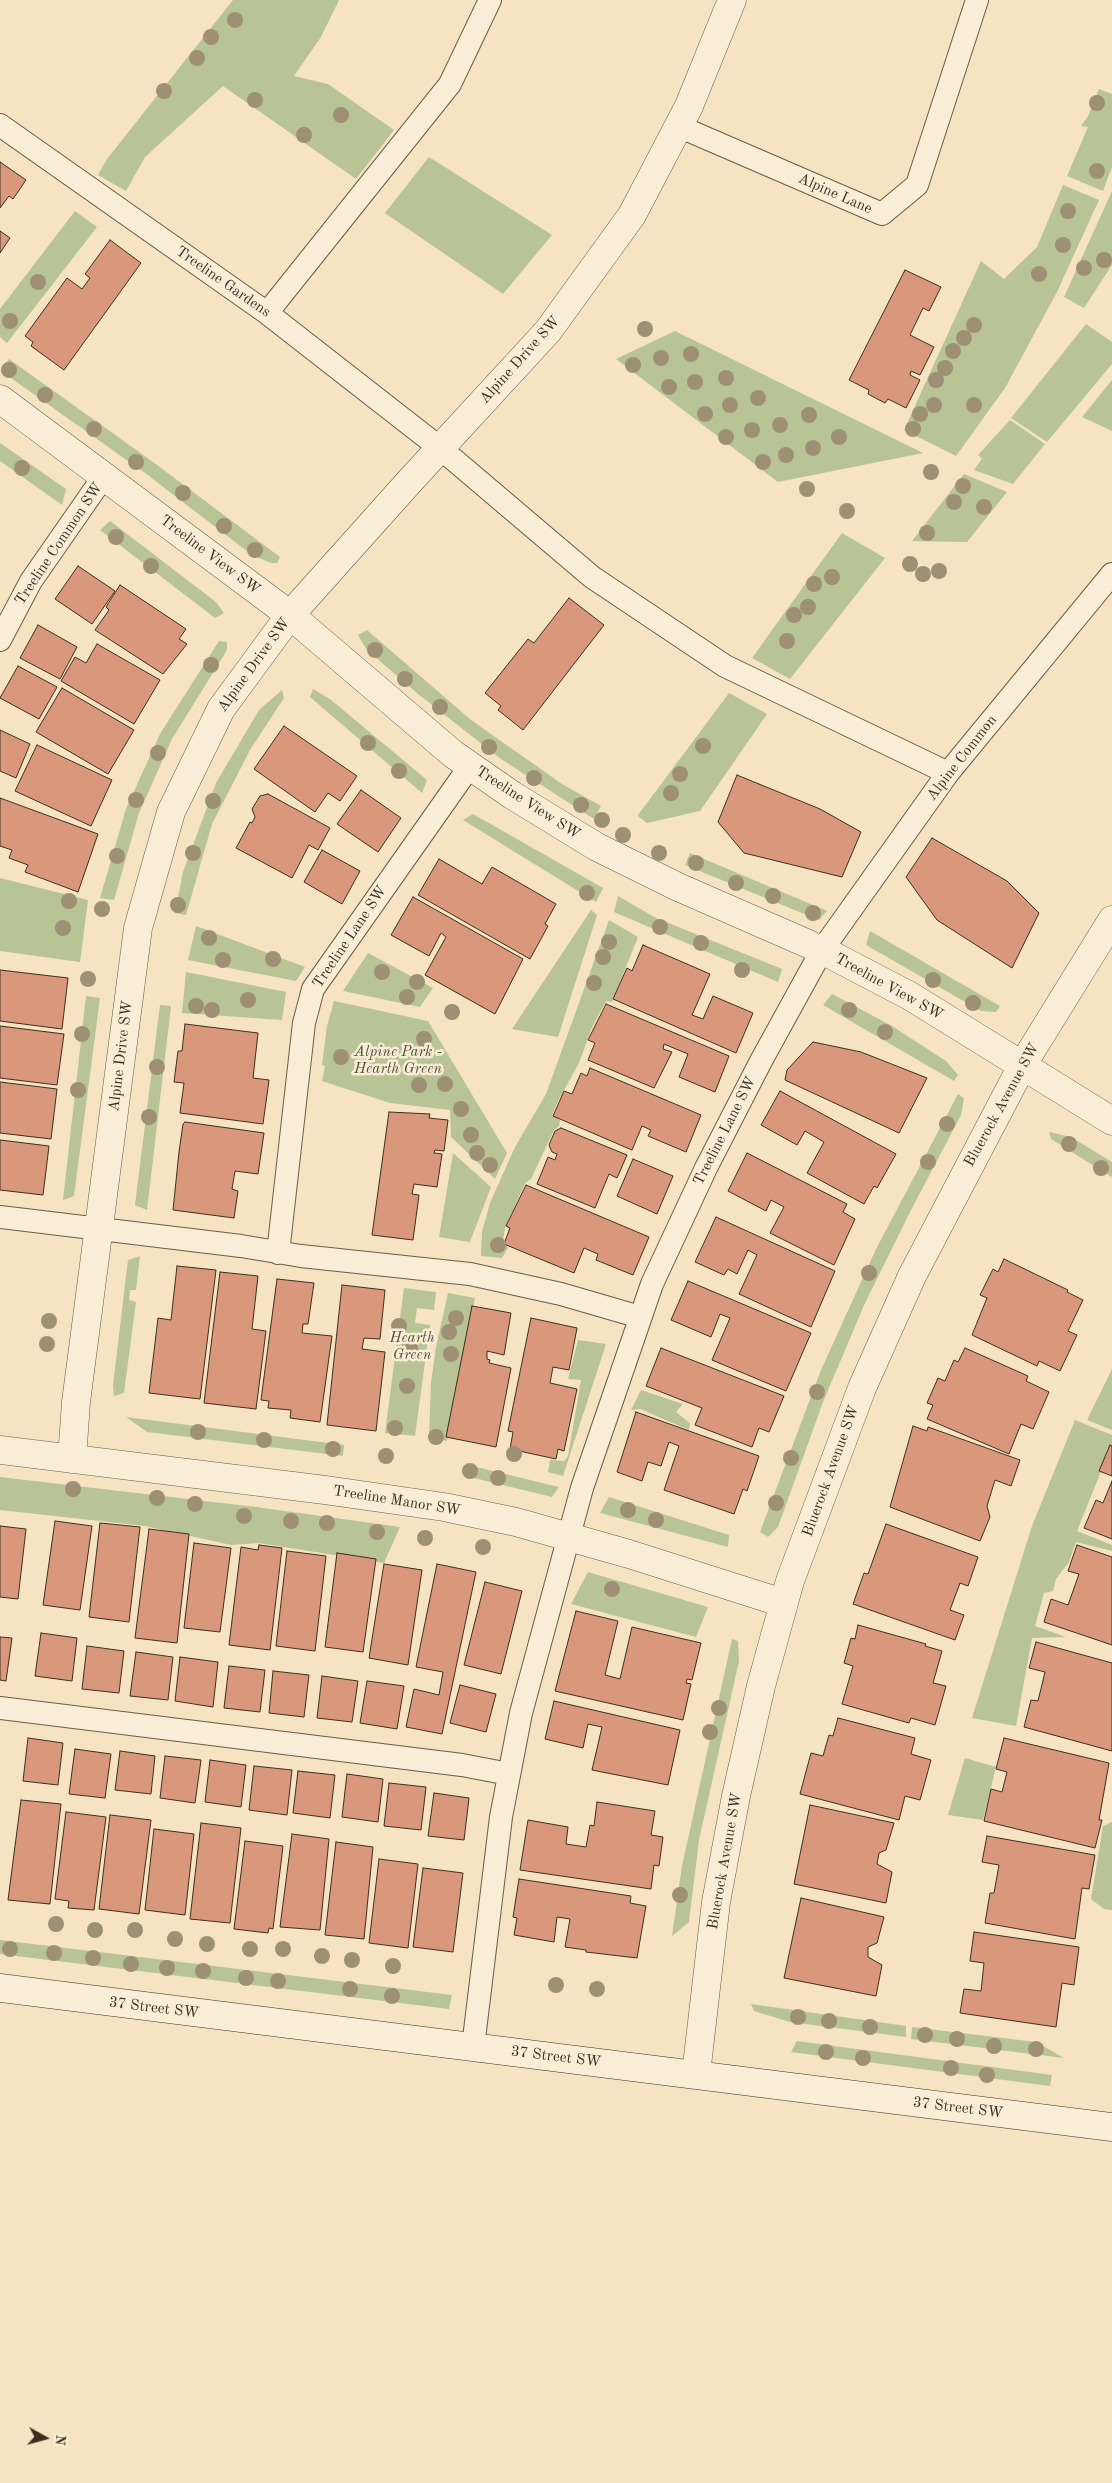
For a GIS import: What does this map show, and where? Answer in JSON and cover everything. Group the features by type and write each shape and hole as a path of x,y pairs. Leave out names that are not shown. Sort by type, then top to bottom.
{"street":[{"name":"Alpine Drive SW","path":"72,1459 76,1402 138,928 171,812 221,709 290,615 548,331 632,215 690,106 732,0"},
{"name":"Treeline View SW","path":"0,399 290,615 453,754 512,796 597,847 678,888 822,950 910,996 1023,1064 1112,1121"},
{"name":"Bluerock Avenue SW","path":"696,2074 716,1902 734,1806 761,1686 783,1603 862,1388 916,1269 1023,1064 1112,920"},
{"name":"Treeline Manor SW","path":"0,1450 444,1507 516,1522 570,1539 629,1554 783,1603"},
{"name":"37 Street SW","path":"0,1988 696,2074 1112,2128"}],"lane":[{"path":"267,313 450,84 490,0"},
{"name":"Alpine Lane","path":"678,126 882,214 917,185 977,0"},
{"name":"Treeline Gardens","path":"0,125 267,313 440,448 592,577 726,666 948,773"},
{"name":"Treeline Common SW","path":"0,640 31,581 104,476"},
{"name":"Alpine Common","path":"822,950 948,773 1112,574"},
{"name":"Treeline Lane SW","path":"278,1253 304,1023 313,988 470,766"},
{"name":"Treeline Lane SW","path":"473,2047 500,1817 521,1712 590,1462 640,1317 706,1168 822,950"},
{"path":"0,1217 240,1246 278,1253 381,1263 500,1279 562,1294 640,1317"},
{"path":"0,1708 453,1764 509,1774"}],"green space":[{"path":"233,0 339,0 321,37 294,76 328,84 394,130 356,179 223,86 145,157 126,191 98,175 107,159"},
{"path":"1099,89 1112,94 1112,167 1103,191 1067,176 1088,127 1081,126 1088,116"},
{"path":"429,157 552,235 503,294 385,213"},
{"path":"1063,185 1099,200 1057,292 1005,388 956,456 904,430 981,261 1004,279 1037,247"},
{"path":"1112,191 1112,265 1084,308 1064,297"},
{"path":"75,211 97,227 7,343 0,337 0,309"},
{"path":"1086,324 1112,342 1112,364 1047,442 1011,418"},
{"path":"675,331 923,453 778,482 616,359"},
{"path":"9,359 153,462 280,557 277,563 271,563 252,555 145,473 1,371"},
{"path":"1112,380 1112,431 1082,417"},
{"path":"1010,420 1045,444 1013,484 974,470 982,459 978,455"},
{"path":"0,443 66,489 62,505 0,461"},
{"path":"964,474 1007,492 967,542 912,541"},
{"path":"110,521 216,602 224,613 215,618 100,530"},
{"path":"842,533 885,558 790,679 752,658"},
{"path":"367,630 471,720 562,784 601,806 594,819 501,759 418,694 367,650 358,635"},
{"path":"219,641 227,642 227,650 172,739 139,813 114,900 100,898 126,809 160,734"},
{"path":"313,689 330,699 427,780 422,793 310,697"},
{"path":"282,690 284,698 250,750 212,824 186,915 175,913 183,872 216,783 259,710"},
{"path":"729,693 767,714 700,811 647,823 638,815"},
{"path":"473,814 603,888 596,902 463,820"},
{"path":"690,853 827,911 819,920 685,865"},
{"path":"0,878 88,900 80,962 0,951"},
{"path":"618,896 656,918 782,969 778,982 614,912"},
{"path":"591,910 597,915 558,1037 512,1029"},
{"path":"609,920 638,937 612,1002 606,1001 592,1027 579,1063 552,1115 560,1120 559,1126 554,1130 531,1179 525,1183 505,1228 503,1241 508,1248 502,1258 481,1256 482,1232 490,1203 515,1147 546,1094"},
{"path":"196,926 305,967 296,981 188,960"},
{"path":"870,931 1000,1006 996,1012 981,1011 866,945"},
{"path":"368,953 433,988 420,1007 343,991"},
{"path":"186,972 286,992 282,1020 182,1013"},
{"path":"832,994 892,1026 946,1061 958,1075 954,1081 823,1005"},
{"path":"86,996 100,998 74,1196 63,1200"},
{"name":"Alpine Park - Hearth Green","path":"334,1001 428,1021 507,1153 495,1179 451,1137 450,1110 390,1103 322,1081 325,1066 322,1065 327,1026"},
{"path":"160,1005 171,1006 147,1210 135,1205"},
{"path":"958,1094 964,1098 961,1115 865,1303 823,1402 778,1527 768,1537 760,1532 821,1370 876,1249"},
{"path":"1049,1132 1071,1137 1112,1162 1112,1177 1051,1139"},
{"path":"453,1153 491,1187 470,1242 439,1237"},
{"path":"140,1256 136,1290 130,1290 129,1300 136,1302 124,1393 114,1396 113,1385 128,1260"},
{"name":"Hearth Green","path":"404,1288 436,1292 434,1310 417,1308 415,1323 430,1325 415,1436 385,1433"},
{"name":"Hearth Green","path":"448,1293 475,1298 447,1441 429,1436 431,1383 436,1347"},
{"path":"578,1340 606,1344 563,1476 548,1472 550,1460 564,1461 568,1456 581,1380 568,1379"},
{"path":"1112,1369 1112,1430 1087,1420"},
{"path":"641,1390 683,1404 676,1412 690,1423 689,1430 640,1409 631,1410"},
{"path":"126,1417 344,1445 343,1456 147,1432"},
{"path":"1075,1420 1112,1435 1112,1444 1077,1531 1112,1545 1112,1551 1076,1542 1069,1562 1056,1579 1053,1591 1044,1593 1035,1626 1066,1637 1032,1638 1016,1726 972,1718 1032,1526"},
{"path":"468,1465 559,1487 552,1497 466,1476"},
{"path":"0,1477 256,1507 400,1527 384,1563 259,1543 231,1545 145,1526 0,1510"},
{"path":"609,1497 729,1535 728,1547 600,1513"},
{"path":"588,1572 708,1607 696,1637 571,1604"},
{"path":"732,1639 738,1641 739,1661 699,1840 689,1922 672,1936 682,1866"},
{"path":"965,1758 996,1767 983,1820 948,1815"},
{"path":"1112,1822 1112,1910 1104,1909 1091,1899 1103,1826"},
{"path":"0,1940 452,1995 449,2009 0,1954"},
{"path":"751,2004 906,2026 906,2037 790,2022 754,2011"},
{"path":"912,2027 1036,2042 1064,2058 911,2039"},
{"path":"797,2041 1052,2075 1050,2086 791,2052"}],"building":[{"path":"0,162 26,180 13,199 9,196 0,208"},
{"path":"0,231 10,238 0,253"},
{"path":"110,240 141,263 64,370 31,346 33,342 25,336 67,278 82,289 90,278 85,274"},
{"path":"905,270 941,287 929,311 923,308 910,335 934,347 920,375 911,371 910,375 920,380 906,408 888,399 885,403 868,394 869,390 849,380"},
{"path":"78,566 115,591 92,624 55,599"},
{"path":"120,585 186,629 179,639 187,644 163,674 95,630 109,610 106,607"},
{"path":"569,598 604,625 523,730 498,710 501,706 485,693 528,639 534,643"},
{"path":"38,625 77,647 60,679 20,658"},
{"path":"97,644 160,680 134,724 61,681 75,657 86,663"},
{"path":"18,666 57,687 39,719 0,698"},
{"path":"62,688 134,730 108,774 36,732"},
{"path":"284,726 357,776 340,801 328,793 315,812 254,769"},
{"path":"0,730 30,744 16,778 0,771"},
{"path":"37,745 112,780 91,826 15,791"},
{"path":"737,775 820,809 861,832 842,877 744,853 718,822"},
{"path":"361,790 401,818 378,852 337,824"},
{"path":"268,794 330,828 318,850 309,845 292,878 236,848 250,822 252,823 255,817 252,809 260,796"},
{"path":"0,798 98,834 78,892 25,872 28,865 9,858 12,850 0,846"},
{"path":"932,838 1007,881 1039,913 1012,968 937,920 906,877"},
{"path":"322,850 360,871 342,904 304,882"},
{"path":"439,859 482,884 492,867 556,904 545,924 548,926 530,959 418,895"},
{"path":"413,897 523,959 495,1014 425,975 446,937 441,933 429,956 391,935"},
{"path":"643,945 710,974 692,1015 703,1019 713,996 753,1013 736,1053 613,999 627,968 632,971"},
{"path":"0,970 68,978 62,1029 0,1021"},
{"path":"606,1004 729,1056 715,1092 679,1077 688,1054 664,1044 663,1049 672,1052 654,1088 588,1060 595,1043 588,1040"},
{"path":"185,1024 258,1033 253,1078 269,1080 263,1124 180,1113 184,1083 174,1082 178,1051 182,1051"},
{"path":"0,1026 64,1034 57,1085 0,1078"},
{"path":"813,1042 861,1052 927,1078 899,1133 785,1080 787,1070"},
{"path":"590,1068 701,1115 686,1152 648,1136 651,1130 642,1126 632,1150 553,1116 564,1091 572,1094 581,1073 587,1076"},
{"path":"0,1082 57,1089 51,1139 0,1133"},
{"path":"780,1091 896,1154 877,1188 874,1186 864,1204 807,1173 824,1142 805,1131 797,1145 761,1125"},
{"path":"389,1112 430,1114 429,1118 448,1120 444,1151 435,1150 434,1153 442,1154 437,1187 414,1184 412,1194 419,1195 413,1240 372,1235"},
{"path":"185,1122 264,1133 258,1174 235,1171 232,1189 238,1191 234,1218 173,1210 179,1152 183,1124"},
{"path":"561,1128 627,1155 617,1178 609,1174 595,1208 537,1184 548,1157 555,1160 557,1154 552,1152 549,1145 555,1131"},
{"path":"0,1140 49,1146 43,1195 0,1190"},
{"path":"747,1153 847,1204 843,1212 855,1219 834,1265 770,1233 784,1207 771,1200 766,1211 728,1191"},
{"path":"633,1159 673,1176 657,1214 617,1196"},
{"path":"526,1185 649,1237 633,1275 596,1260 598,1254 584,1248 574,1273 504,1244 510,1228 506,1226"},
{"path":"716,1217 835,1271 811,1327 739,1294 757,1255 748,1250 737,1274 728,1269 724,1275 695,1262"},
{"path":"1004,1259 1068,1290 1067,1292 1083,1300 1068,1331 1077,1335 1060,1371 1039,1361 1037,1366 972,1335 987,1298 980,1295 993,1269 998,1272"},
{"path":"177,1266 216,1270 200,1399 149,1393 158,1318 171,1320"},
{"path":"220,1272 258,1276 252,1329 266,1331 256,1409 204,1403"},
{"path":"277,1279 314,1283 308,1324 303,1324 302,1333 332,1336 320,1422 290,1418 291,1410 268,1408 269,1401 261,1400"},
{"path":"688,1281 811,1333 786,1391 712,1360 730,1318 720,1314 711,1337 671,1320"},
{"path":"342,1285 385,1290 380,1339 364,1338 362,1349 385,1352 376,1431 327,1425"},
{"path":"472,1306 511,1313 504,1355 487,1351 489,1363 511,1368 496,1447 446,1437"},
{"path":"531,1318 577,1328 569,1370 553,1367 550,1383 577,1389 564,1451 558,1449 556,1459 510,1449 513,1432 508,1431"},
{"path":"661,1348 784,1396 769,1432 759,1428 752,1447 695,1425 702,1408 646,1386"},
{"path":"965,1348 1028,1376 1026,1381 1049,1392 1033,1429 1021,1424 1009,1454 927,1419 933,1405 927,1403 938,1378 945,1381 954,1360 958,1362"},
{"path":"636,1412 759,1456 747,1491 743,1489 734,1514 664,1490 679,1446 669,1442 661,1466 648,1462 642,1481 617,1472"},
{"path":"913,1426 927,1431 928,1427 1020,1460 1011,1486 995,1480 987,1506 990,1517 980,1541 890,1507"},
{"path":"1110,1445 1112,1446 1112,1476 1099,1471"},
{"path":"1112,1481 1112,1539 1084,1528 1096,1500 1103,1503"},
{"path":"55,1521 92,1526 80,1610 43,1605"},
{"path":"100,1523 140,1527 129,1622 89,1617"},
{"path":"886,1524 978,1557 968,1586 960,1583 950,1610 964,1615 955,1640 853,1604 864,1573 868,1574"},
{"path":"0,1526 26,1529 18,1599 0,1597"},
{"path":"149,1529 189,1534 177,1643 135,1638"},
{"path":"194,1543 231,1548 220,1632 184,1628"},
{"path":"259,1545 282,1548 270,1650 229,1645 241,1547 258,1550"},
{"path":"1077,1545 1112,1557 1112,1645 1044,1622 1051,1599 1068,1605 1079,1574 1068,1571"},
{"path":"287,1551 326,1556 315,1651 276,1646"},
{"path":"337,1553 376,1559 363,1652 325,1647"},
{"path":"384,1564 422,1570 408,1665 369,1658"},
{"path":"437,1564 476,1572 442,1734 406,1727 414,1689 439,1695 443,1672 416,1667"},
{"path":"485,1582 522,1591 501,1674 464,1665"},
{"path":"576,1611 618,1621 605,1675 620,1679 632,1627 701,1643 692,1680 687,1679 686,1683 691,1684 683,1720 555,1691"},
{"path":"858,1625 926,1644 925,1646 942,1651 933,1683 946,1686 935,1725 911,1718 909,1723 842,1704 853,1666 844,1663 851,1638 855,1639"},
{"path":"41,1633 77,1638 72,1681 35,1676"},
{"path":"0,1637 12,1638 6,1681 0,1680"},
{"path":"1036,1642 1112,1663 1112,1751 1024,1727 1031,1700 1038,1701 1045,1672 1029,1668"},
{"path":"87,1646 124,1651 119,1693 82,1689"},
{"path":"136,1652 173,1657 168,1700 130,1696"},
{"path":"180,1657 218,1662 213,1707 175,1701"},
{"path":"229,1666 265,1670 260,1712 224,1708"},
{"path":"273,1671 309,1675 304,1717 269,1713"},
{"path":"322,1676 358,1681 352,1722 317,1718"},
{"path":"367,1681 404,1686 397,1729 360,1723"},
{"path":"460,1685 496,1694 486,1732 450,1723"},
{"path":"554,1701 680,1730 668,1785 592,1770 602,1727 588,1724 583,1748 545,1739"},
{"path":"838,1718 915,1738 911,1754 931,1760 920,1800 905,1796 899,1820 800,1794 811,1753 823,1756 829,1735 833,1736"},
{"path":"28,1738 63,1743 58,1785 23,1781"},
{"path":"1004,1738 1109,1763 1099,1820 1102,1820 1095,1848 984,1821 991,1789 1002,1792 1007,1772 996,1769"},
{"path":"75,1749 111,1754 105,1798 69,1794"},
{"path":"120,1751 155,1756 151,1794 115,1790"},
{"path":"165,1756 201,1760 195,1803 160,1798"},
{"path":"210,1760 246,1765 241,1807 205,1802"},
{"path":"254,1766 292,1770 287,1815 249,1810"},
{"path":"298,1771 335,1775 330,1818 293,1813"},
{"path":"347,1774 383,1779 378,1822 342,1817"},
{"path":"389,1783 426,1787 421,1830 384,1826"},
{"path":"434,1793 469,1798 464,1840 428,1836"},
{"path":"21,1800 61,1804 50,1904 8,1900"},
{"path":"597,1802 655,1811 651,1835 663,1837 659,1866 654,1865 651,1889 520,1870 528,1820 568,1827 566,1844 586,1847 590,1825 594,1826"},
{"path":"810,1805 894,1823 886,1850 879,1853 877,1864 892,1872 886,1903 794,1884"},
{"path":"66,1812 106,1817 94,1910 68,1908 69,1901 55,1899"},
{"path":"110,1815 151,1820 139,1914 99,1909"},
{"path":"201,1823 241,1828 230,1923 190,1919"},
{"path":"154,1829 194,1834 185,1915 145,1910"},
{"path":"292,1834 329,1839 320,1930 280,1927"},
{"path":"987,1836 1095,1855 1089,1889 1082,1888 1075,1939 985,1923 990,1893 994,1893 999,1865 982,1862"},
{"path":"245,1841 283,1846 273,1929 269,1928 268,1933 234,1929"},
{"path":"336,1842 373,1847 364,1939 325,1935"},
{"path":"379,1859 418,1864 408,1948 369,1943"},
{"path":"423,1868 463,1873 453,1952 413,1947"},
{"path":"519,1879 631,1896 630,1903 646,1906 637,1958 586,1952 586,1950 565,1947 570,1919 557,1917 554,1942 514,1935 517,1918 513,1917"},
{"path":"801,1898 884,1917 877,1943 868,1947 868,1957 882,1965 876,1996 784,1978"},
{"path":"974,1932 1079,1947 1074,1985 1062,1983 1056,2027 960,2013 964,1989 981,1991 984,1963 970,1961"}]}
